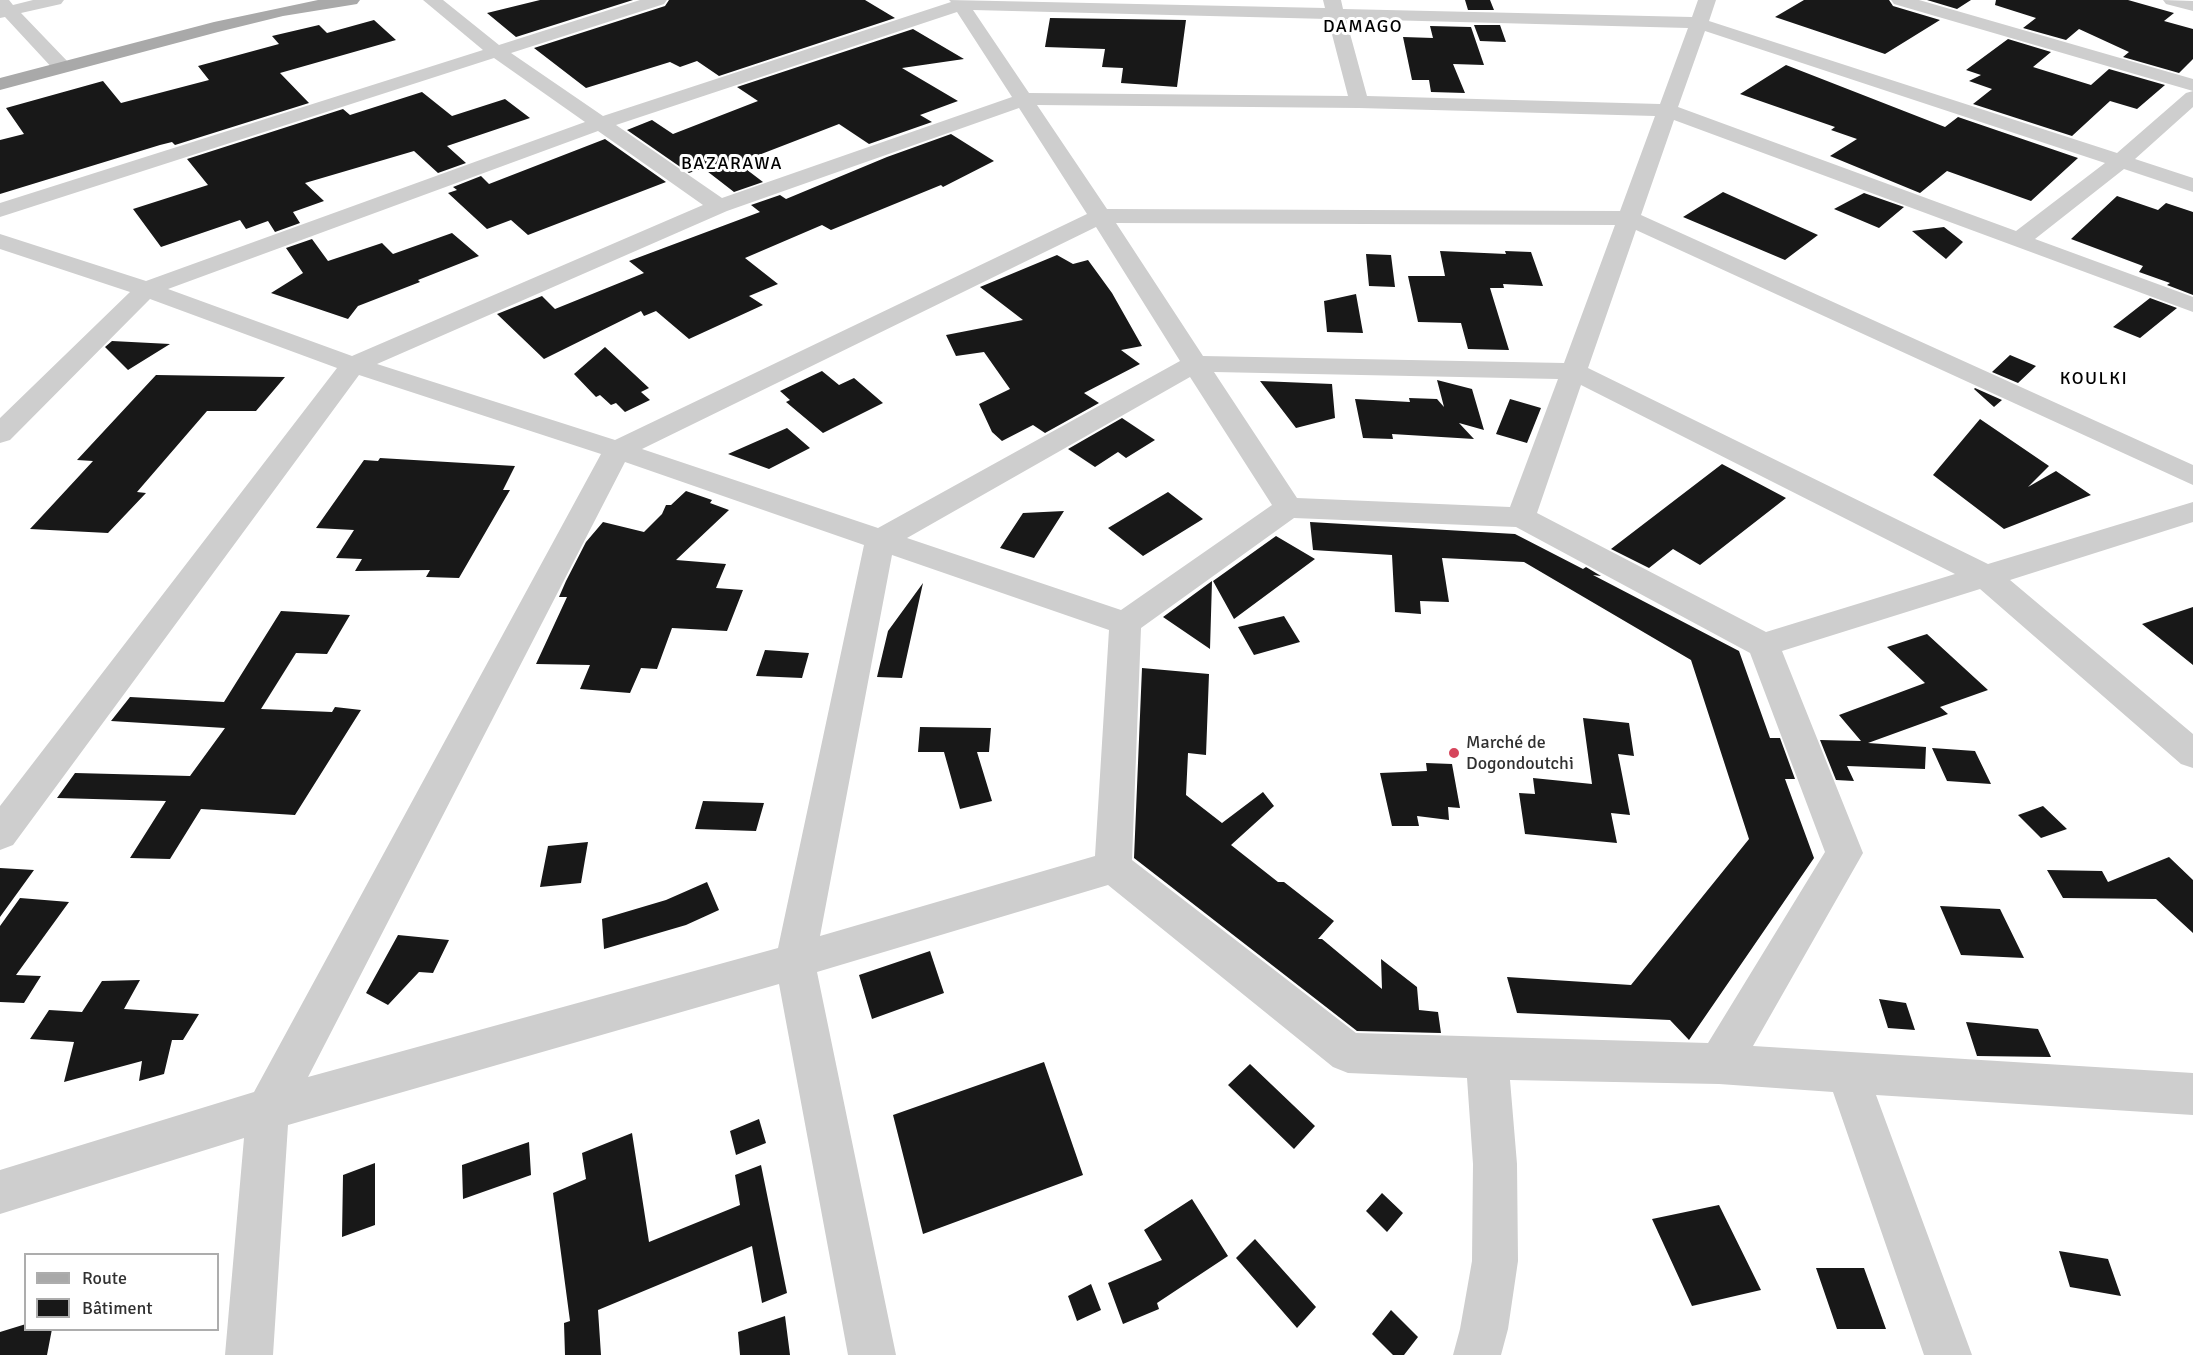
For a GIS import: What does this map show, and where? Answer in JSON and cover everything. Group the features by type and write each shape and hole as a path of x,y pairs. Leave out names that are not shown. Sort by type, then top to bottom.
{"main road":[{"path":"0,84 283,11 351,0"}],"street":[{"path":"3,8 55,0"},
{"path":"432,0 496,51 719,206"},
{"path":"0,210 658,0"},
{"path":"1521,517 1707,0"},
{"path":"1900,0 2193,85"},
{"path":"2172,0 2193,6"},
{"path":"960,2 1288,508"},
{"path":"0,434 146,289 601,123 960,2 1333,6 1698,23 2193,185"},
{"path":"1333,6 1359,102"},
{"path":"3,8 62,67"},
{"path":"2020,239 2121,161 2193,97"},
{"path":"0,834 354,365 719,206 1024,99 1359,102 1667,110 2193,305"},
{"path":"249,1355 268,1109 617,450 1100,216 1628,218 2193,476"},
{"path":"0,241 146,289 354,365 617,450 1125,623"},
{"path":"872,1355 795,961 880,540 1194,364 1573,371 1985,576 2193,754"},
{"path":"1125,623 1288,508 1521,517 1763,645 1844,854 1719,1064"},
{"path":"1763,645 2193,512"},
{"path":"1113,867 1125,623"},
{"path":"0,1192 268,1109 795,961 1113,867"},
{"path":"1113,867 1348,1053 1487,1059 1719,1064 2193,1094"},
{"path":"1477,1355 1484,1329 1495,1261 1495,1164 1487,1059"},
{"path":"1847,1072 1948,1355"}],"building":[{"path":"540,0 633,0 516,37 487,13"},
{"path":"669,0 865,0 895,18 719,76 697,61 680,67 670,62 586,88 534,48 665,6"},
{"path":"1465,0 1490,0 1494,10 1468,10"},
{"path":"1804,0 1889,0 1893,6 1940,20 1885,54 1775,17"},
{"path":"1927,0 1971,0 1957,9"},
{"path":"1996,0 2128,0 2174,13 2164,21 2193,29 2193,59 2179,73 2123,57 2129,52 2079,29 2066,40 2023,28 2036,18 1995,5"},
{"path":"1050,18 1186,20 1177,87 1121,83 1123,68 1102,67 1105,49 1045,47"},
{"path":"374,20 396,40 280,73 309,103 175,145 172,142 160,145 0,194 0,140 24,134 6,108 103,81 121,103 209,80 198,66 279,44 272,36 319,25 327,33"},
{"path":"1474,25 1500,25 1506,42 1480,41"},
{"path":"1430,26 1471,27 1484,65 1453,64 1465,93 1431,92 1429,80 1412,80 1403,37 1433,38"},
{"path":"913,29 964,59 902,68 958,101 920,115 932,122 869,144 839,124 738,163 763,182 734,192 703,168 689,173 627,130 652,120 673,134 758,101 737,87"},
{"path":"2008,39 2051,52 2033,67 2091,85 2109,69 2165,85 2137,109 2110,101 2072,136 1973,104 1992,89 1969,81 1981,75 1966,70"},
{"path":"1786,65 1945,127 1958,117 2078,158 2031,201 1947,171 1920,193 1830,156 1857,139 1831,130 1835,127 1740,94"},
{"path":"422,92 452,116 505,99 530,118 447,146 466,163 438,173 414,151 305,183 324,201 293,212 300,223 275,232 268,221 246,229 240,220 161,247 133,209 208,185 187,159 343,109 350,115"},
{"path":"951,134 994,161 943,187 941,185 831,230 822,225 745,258 778,284 749,296 763,305 689,339 656,311 644,316 641,311 544,359 497,314 542,296 555,309 644,273 629,261 760,212 751,205 780,195 786,199 887,157"},
{"path":"605,139 666,182 528,235 511,220 487,229 448,193 457,190 453,187 481,176 489,184"},
{"path":"1723,192 1818,235 1785,260 1683,217"},
{"path":"1864,193 1904,207 1879,228 1834,209"},
{"path":"2117,196 2158,210 2166,203 2193,212 2193,295 2167,285 2170,283 2139,272 2143,266 2071,239"},
{"path":"1944,227 1963,242 1946,259 1912,231"},
{"path":"452,233 479,256 358,306 348,319 271,293 303,273 286,248 312,239 328,261 382,243 393,254"},
{"path":"1440,251 1506,254 1505,251 1531,252 1543,286 1503,284 1504,288 1490,288 1509,350 1468,349 1461,323 1418,322 1408,276 1445,276"},
{"path":"1366,254 1391,255 1395,287 1369,286"},
{"path":"1057,255 1073,264 1088,260 1112,293 1142,346 1121,350 1140,364 1084,393 1099,403 1045,433 1033,425 1002,441 992,432 979,404 1010,389 984,352 956,356 946,335 1023,320 980,287"},
{"path":"1356,294 1363,333 1327,332 1324,301"},
{"path":"2150,298 2177,308 2140,338 2113,327"},
{"path":"112,341 170,344 128,370 105,347"},
{"path":"605,347 649,388 641,392 650,400 625,412 616,403 611,405 600,395 596,397 574,374"},
{"path":"2010,355 2036,366 2018,383 1992,372"},
{"path":"822,371 839,385 854,378 883,403 823,433 786,402 790,400 780,391"},
{"path":"156,375 285,377 256,411 207,411 137,492 146,493 108,533 30,529 93,461 77,460"},
{"path":"1437,380 1472,389 1484,430 1459,423 1474,439 1392,434 1393,439 1363,438 1355,399 1410,402 1409,398 1437,399 1444,407"},
{"path":"1260,381 1332,384 1335,418 1296,428"},
{"path":"1975,388 2002,400 1994,407"},
{"path":"1510,399 1541,408 1527,443 1496,434"},
{"path":"1122,418 1155,440 1126,458 1118,452 1095,467 1068,449"},
{"path":"1980,419 2049,466 2028,487 2056,471 2091,495 2004,529 1933,475"},
{"path":"787,428 810,448 769,469 728,454"},
{"path":"380,458 515,466 503,490 510,490 459,578 426,577 430,570 355,571 362,559 336,558 354,530 316,528 364,460 378,461"},
{"path":"1722,464 1786,498 1700,565 1673,549 1649,568 1611,549"},
{"path":"686,491 712,500 710,503 729,510 676,560 726,564 716,588 743,590 727,631 672,628 657,669 641,668 630,693 580,689 590,665 536,664 567,597 559,597 566,581 586,542 603,522 644,532 662,514 666,505 671,505"},
{"path":"1168,492 1203,519 1143,556 1108,528"},
{"path":"1064,511 1034,558 1000,548 1023,513"},
{"path":"1310,522 1515,534 1583,569 1586,567 1601,576 1593,575 1739,651 1770,738 1780,738 1795,779 1785,779 1814,858 1689,1040 1670,1020 1517,1013 1507,977 1631,985 1749,839 1691,660 1524,562 1442,558 1449,602 1420,601 1421,614 1395,612 1392,555 1313,550"},
{"path":"1276,536 1315,559 1234,619 1213,581"},
{"path":"1212,581 1210,649 1163,617"},
{"path":"923,583 902,678 877,677 888,631"},
{"path":"2193,607 2193,665 2142,624"},
{"path":"281,611 350,615 327,654 296,653 261,709 332,712 335,707 361,710 295,815 201,809 170,859 130,858 166,801 57,798 75,773 190,776 225,728 111,721 130,697 224,702"},
{"path":"1284,616 1300,642 1254,655 1238,627"},
{"path":"1927,634 1988,690 1940,707 1948,714 1868,743 1926,747 1925,769 1847,766 1854,781 1836,780 1820,740 1861,741 1839,715 1925,683 1887,647"},
{"path":"765,650 809,653 802,678 756,676"},
{"path":"1142,668 1209,674 1206,755 1188,753 1186,795 1222,823 1263,792 1274,806 1231,845 1278,882 1284,882 1334,921 1318,939 1322,939 1382,989 1381,959 1417,987 1419,1010 1438,1012 1441,1033 1357,1031 1134,858"},
{"path":"1583,718 1629,723 1634,756 1618,754 1630,815 1611,813 1617,843 1525,834 1519,793 1535,794 1533,778 1592,784"},
{"path":"920,727 991,728 989,752 977,752 992,801 960,809 944,752 918,752"},
{"path":"1932,748 1975,751 1991,784 1947,781"},
{"path":"1426,763 1452,764 1460,808 1448,807 1449,820 1417,816 1419,826 1392,826 1380,773 1427,771"},
{"path":"703,801 764,803 756,831 695,829"},
{"path":"2043,806 2067,829 2041,838 2018,815"},
{"path":"588,842 581,883 540,887 548,846"},
{"path":"2169,857 2193,880 2193,933 2156,899 2063,898 2047,870 2102,871 2108,882"},
{"path":"0,868 34,870 0,917"},
{"path":"707,882 719,910 686,925 604,949 602,919 666,900"},
{"path":"20,898 69,902 16,975 41,976 24,1003 0,1002 0,926"},
{"path":"1940,906 2000,909 2024,958 1961,955"},
{"path":"398,935 449,940 433,973 419,972 388,1005 366,993"},
{"path":"930,951 944,993 872,1019 859,975"},
{"path":"140,980 124,1009 199,1014 183,1040 172,1040 164,1074 139,1081 142,1061 64,1082 74,1042 30,1039 49,1010 82,1012 102,981"},
{"path":"1879,999 1906,1003 1915,1030 1888,1028"},
{"path":"1966,1022 2038,1029 2051,1057 1977,1056"},
{"path":"1044,1062 1083,1175 923,1234 893,1115"},
{"path":"1250,1064 1315,1126 1294,1149 1228,1085"},
{"path":"759,1119 766,1143 736,1155 730,1131"},
{"path":"632,1133 649,1242 740,1205 735,1175 761,1165 787,1293 762,1303 752,1246 598,1310 601,1355 565,1355 564,1323 570,1321 553,1193 586,1179 582,1153"},
{"path":"529,1142 531,1175 463,1199 462,1165"},
{"path":"375,1163 375,1225 342,1237 343,1175"},
{"path":"1382,1193 1403,1213 1387,1232 1366,1211"},
{"path":"1192,1199 1228,1256 1157,1303 1159,1309 1123,1324 1108,1283 1162,1260 1144,1230"},
{"path":"1719,1205 1761,1290 1692,1306 1652,1219"},
{"path":"1255,1239 1316,1307 1297,1328 1236,1258"},
{"path":"2059,1251 2108,1259 2121,1296 2070,1287"},
{"path":"1816,1268 1864,1268 1886,1329 1837,1329"},
{"path":"1091,1284 1101,1310 1077,1321 1068,1296"},
{"path":"1391,1310 1418,1337 1404,1355 1393,1355 1372,1334"},
{"path":"785,1316 790,1355 740,1355 738,1332"},
{"path":"24,1325 24,1331 52,1331 47,1355 0,1355 0,1332"}],"place":[{"name":"Marché de Dogondoutchi","path":"1454,753"}],"district":[{"name":"DAMAGO","path":"1363,27"},
{"name":"BAZARAWA","path":"732,164"},
{"name":"KOULKI","path":"2094,379"}]}
